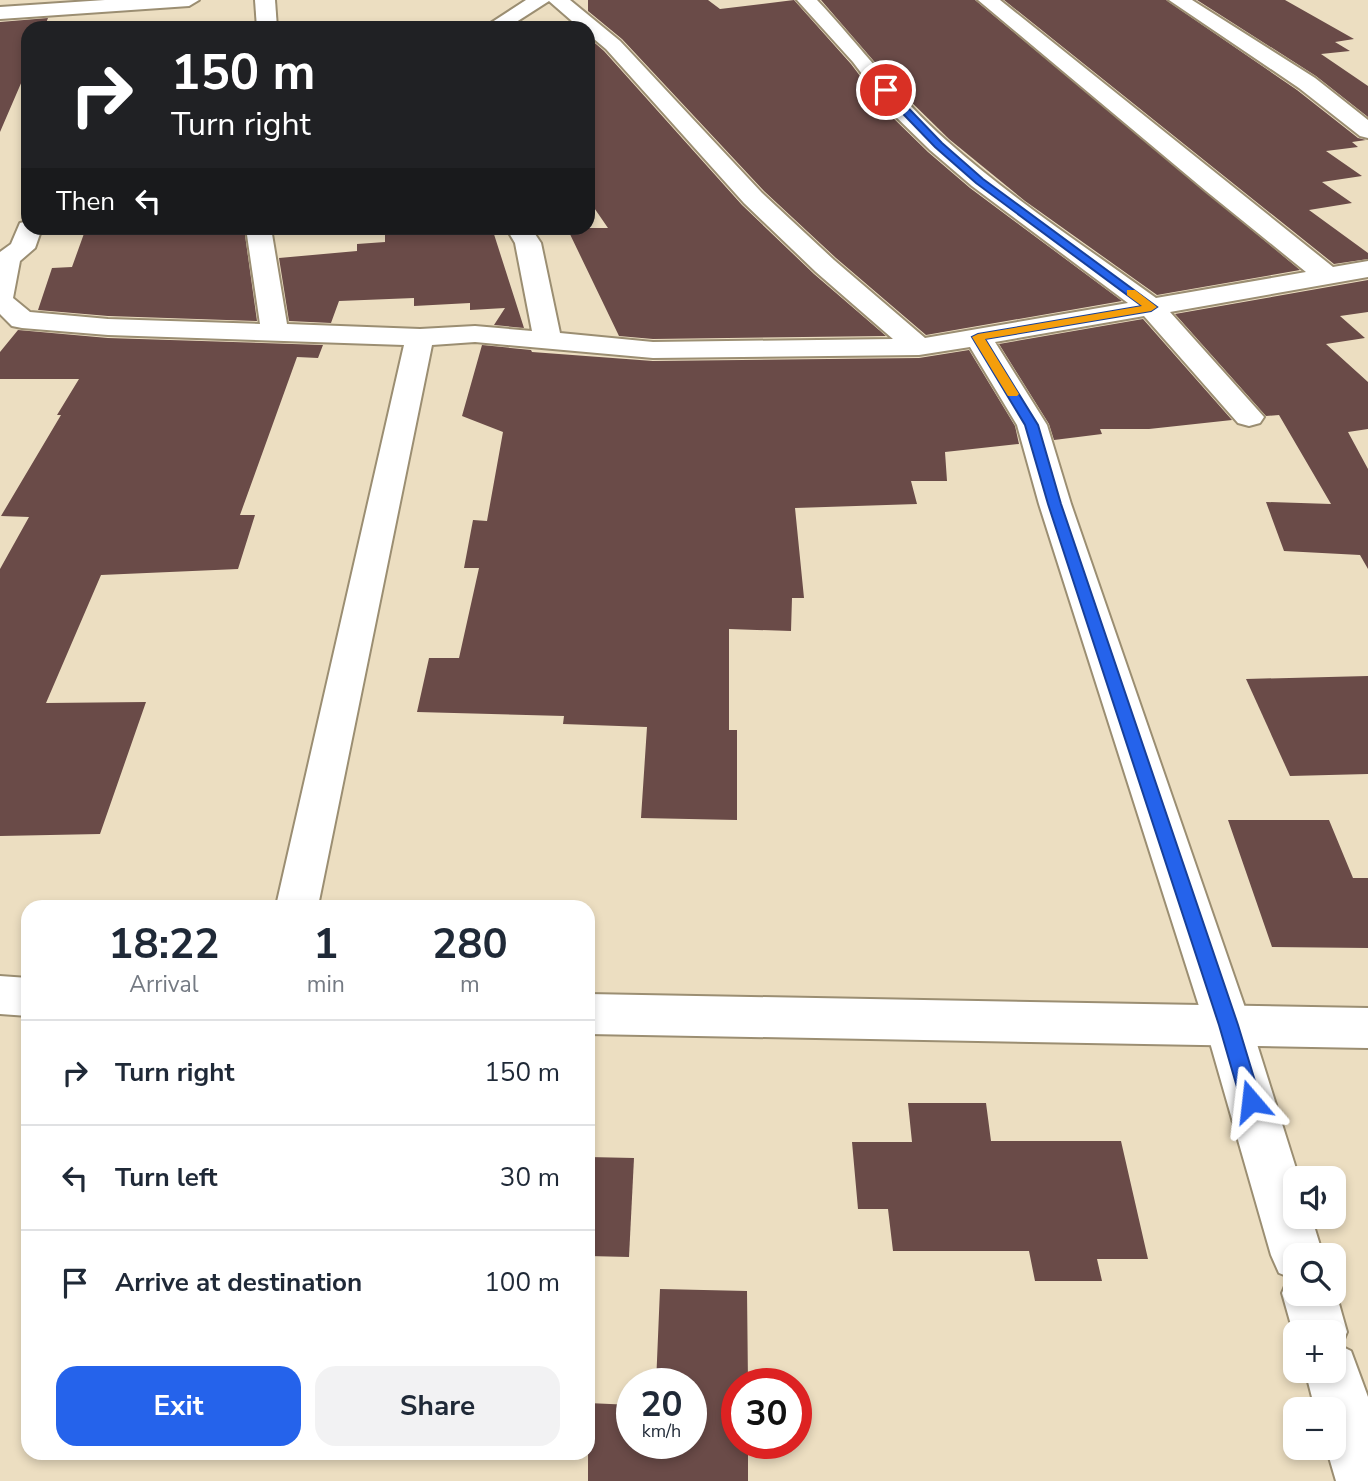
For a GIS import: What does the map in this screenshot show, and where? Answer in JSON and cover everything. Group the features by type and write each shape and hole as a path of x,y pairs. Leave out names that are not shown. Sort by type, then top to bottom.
{"street":[{"path":"0,13 95,4 189,0"},
{"path":"265,0 266,21"},
{"path":"505,21 540,0"},
{"path":"558,0 583,21"},
{"path":"807,0 860,58 898,106 938,145 980,181 1151,307 1249,417"},
{"path":"988,0 1214,187 1353,277"},
{"path":"1179,0 1307,83 1368,131"},
{"path":"595,31 612,45 762,206 825,267 919,347"},
{"path":"260,235 275,333"},
{"path":"523,235 528,243 548,341"},
{"path":"17,241 8,258 0,299 22,320 108,327 275,333 421,337 475,334 653,350 919,347 1151,307 1353,277"},
{"path":"298,900 421,337"},
{"path":"978,337 1032,425 1055,504 1228,1025 1293,1243"},
{"path":"0,995 21,996"},
{"path":"595,1014 1368,1028"},
{"path":"1336,1383 1365,1481"}],"building":[{"path":"588,0 708,0 720,9 794,0 851,64 888,113 928,152 970,188 1122,301 926,335 836,258 764,191 622,39 588,11"},
{"path":"821,0 975,0 1300,270 1157,295 1025,201 949,139 898,89"},
{"path":"1004,0 1166,0 1297,90 1358,138 1366,140 1352,142 1358,147 1326,151 1362,176 1322,182 1352,203 1309,210 1368,253 1368,259 1334,264"},
{"path":"1197,0 1285,0 1354,39 1335,42 1350,51 1321,54 1368,86 1368,117 1316,76"},
{"path":"48,18 47,21 21,21 21,83 0,132 0,22"},
{"path":"595,43 742,205 814,274 886,336 653,339 619,336 570,235 595,235 595,228 608,228 595,209"},
{"path":"83,235 245,235 257,321 108,316 38,310 52,268 72,267"},
{"path":"385,235 494,235 524,328 494,325 505,308 470,310 470,303 414,306 414,298 339,301 331,323 289,321 279,258 357,251 357,244 385,242"},
{"path":"1368,280 1368,312 1340,316 1365,338 1326,344 1368,382 1368,429 1348,432 1368,469 1368,569 1360,555 1284,551 1266,502 1331,504 1279,415 1266,416 1175,314"},
{"path":"1143,319 1232,420 1149,429 1100,429 1102,434 1054,440 1049,424 999,344"},
{"path":"18,330 108,338 323,345 318,358 297,357 240,515 255,515 238,569 101,575 46,703 146,702 100,834 0,836 0,569 29,517 1,516 61,415 57,415 79,379 0,379 0,352"},
{"path":"482,345 532,352 653,361 919,358 969,350 1015,426 1019,444 945,452 947,481 911,481 917,504 795,508 804,598 792,598 791,631 729,629 729,730 737,730 737,820 641,818 647,727 563,724 564,716 417,712 429,658 459,658 479,568 464,568 473,520 487,521 503,432 462,416"},
{"path":"1368,676 1368,774 1290,776 1246,679"},
{"path":"1228,820 1329,820 1353,878 1368,878 1368,948 1272,947"},
{"path":"908,1103 986,1103 991,1141 1121,1141 1148,1259 1097,1259 1102,1281 1035,1281 1029,1251 893,1251 888,1209 858,1209 852,1142 912,1142"},
{"path":"595,1157 634,1158 629,1257 595,1256"},
{"path":"660,1289 747,1291 748,1368 721,1368 721,1459 748,1459 748,1481 588,1481 588,1460 595,1460 595,1403 616,1404 616,1459 707,1459 707,1368 657,1368"}],"slow traffic":[{"path":"1013,394 978,337 1151,307 1131,293"}],"route":[{"path":"886,90 898,106 938,145 980,181 1151,307 978,337 1032,425 1055,504 1251,1101"}]}
